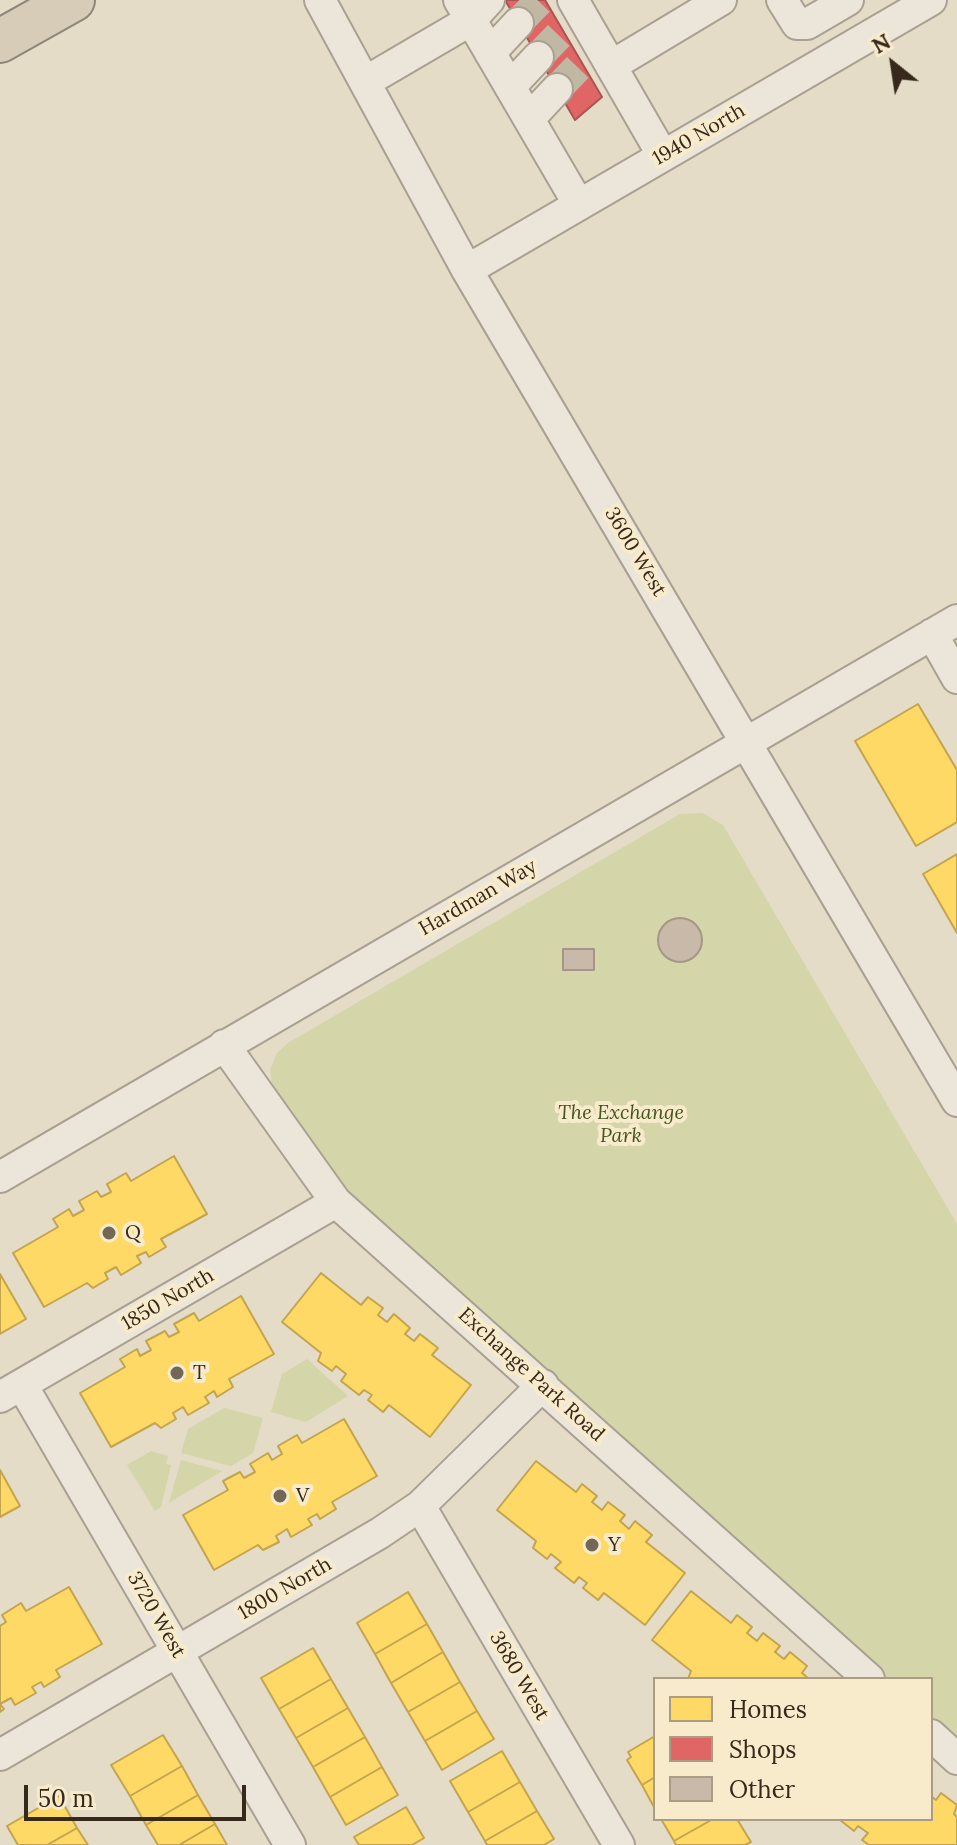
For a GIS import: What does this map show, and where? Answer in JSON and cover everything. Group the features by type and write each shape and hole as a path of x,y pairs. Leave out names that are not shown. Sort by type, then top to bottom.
{"highway":[{"path":"30,21 73,0"}],"street":[{"name":"3600 West","path":"320,0 467,270 957,1101"},
{"path":"597,58 721,0"},
{"path":"782,0 797,24 807,24 848,0"},
{"name":"1940 North","path":"467,270 931,0"},
{"path":"365,82 473,7 490,53 579,205"},
{"path":"572,14 597,58 663,156"},
{"path":"490,53 518,23"},
{"path":"510,87 538,57"},
{"path":"529,119 557,89"},
{"path":"944,627 957,678"},
{"name":"Hardman Way","path":"0,1177 944,627"},
{"name":"Exchange Park Road","path":"224,1045 336,1202 867,1677"},
{"name":"1850 North","path":"11,1391 336,1202"},
{"name":"1800 North","path":"0,1755 420,1506 543,1385"},
{"name":"3720 West","path":"11,1391 177,1652 290,1845"},
{"name":"3680 West","path":"420,1506 619,1845"},
{"path":"933,1737 957,1759"}],"green space":[{"name":"The Exchange Park","path":"702,813 723,825 957,1224 957,1742 933,1721 933,1677 884,1677 346,1194 273,1093 270,1070 277,1053 288,1043 680,814"},
{"path":"307,1359 348,1396 306,1422 271,1412 282,1374"},
{"path":"224,1408 263,1418 253,1453 231,1466 181,1453 188,1429"},
{"path":"151,1451 168,1456 166,1464 171,1465 161,1507 155,1511 127,1465"},
{"path":"181,1460 222,1471 169,1503"}],"building: Homes":[{"path":"918,704 957,770 957,822 916,846 855,741"},
{"path":"957,854 957,933 923,874"},
{"name":"Q","path":"174,1156 207,1214 161,1239 166,1247 149,1257 146,1252 137,1256 141,1263 121,1275 116,1267 105,1273 108,1279 93,1288 87,1283 44,1307 13,1253 58,1227 53,1219 69,1209 73,1216 84,1210 79,1201 97,1191 101,1197 111,1192 107,1184 126,1173 131,1181"},
{"path":"321,1273 361,1305 368,1297 383,1308 378,1315 387,1322 394,1314 410,1328 405,1334 414,1341 420,1334 438,1348 432,1355 471,1385 430,1437 389,1405 383,1412 368,1400 372,1395 364,1390 359,1395 341,1381 346,1374 336,1366 332,1371 318,1361 321,1353 282,1322"},
{"path":"0,1274 26,1319 0,1334"},
{"name":"T","path":"241,1296 274,1354 229,1379 233,1387 217,1397 214,1391 205,1397 209,1403 188,1415 183,1407 173,1413 176,1419 161,1428 155,1423 111,1447 80,1393 125,1367 120,1359 137,1349 140,1356 151,1350 146,1341 165,1331 169,1337 179,1332 174,1324 194,1313 199,1321"},
{"name":"V","path":"344,1419 377,1476 332,1502 336,1509 320,1519 317,1514 308,1519 312,1525 291,1537 287,1529 276,1536 279,1542 263,1550 258,1545 214,1570 183,1515 228,1490 223,1481 240,1472 244,1478 255,1472 250,1464 268,1453 272,1460 282,1454 278,1446 297,1435 302,1443"},
{"name":"Y","path":"536,1461 576,1492 582,1484 597,1496 592,1502 602,1510 608,1502 625,1515 620,1521 629,1529 635,1521 652,1535 646,1542 685,1573 645,1625 604,1593 598,1600 583,1588 587,1583 579,1577 574,1583 555,1568 561,1562 551,1554 547,1559 533,1548 536,1541 497,1510"},
{"path":"0,1470 20,1506 0,1517"},
{"path":"69,1587 102,1644 56,1670 60,1677 44,1687 41,1682 32,1687 36,1693 15,1705 11,1698 0,1704 0,1626 6,1622 2,1615 21,1603 26,1611"},
{"path":"691,1591 731,1623 737,1615 752,1627 747,1633 757,1641 763,1633 780,1646 775,1652 784,1659 790,1652 807,1666 802,1673 807,1677 689,1677 691,1671 652,1640"},
{"path":"408,1592 427,1624 375,1654 357,1623"},
{"path":"427,1624 443,1652 391,1683 375,1654"},
{"path":"313,1648 331,1679 279,1709 261,1678"},
{"path":"443,1652 460,1682 408,1712 391,1683"},
{"path":"331,1679 348,1708 296,1738 279,1709"},
{"path":"460,1682 477,1711 425,1741 408,1712"},
{"path":"348,1708 365,1737 313,1767 296,1738"},
{"path":"477,1711 494,1739 442,1770 425,1741"},
{"path":"163,1735 182,1766 130,1796 111,1765"},
{"path":"365,1737 382,1767 330,1797 313,1767"},
{"path":"653,1737 653,1778 642,1785 627,1760 631,1757 628,1752"},
{"path":"502,1751 520,1782 468,1812 450,1781"},
{"path":"182,1766 198,1795 146,1825 130,1796"},
{"path":"382,1767 398,1795 346,1825 330,1797"},
{"path":"653,1778 653,1805 642,1785"},
{"path":"520,1782 537,1811 485,1841 468,1812"},
{"path":"941,1793 957,1805 954,1814 957,1817 957,1845 869,1845 862,1840 868,1833 858,1826 854,1831 841,1821 933,1821 933,1798 936,1800"},
{"path":"198,1795 215,1824 179,1845 158,1845 146,1825"},
{"path":"59,1796 77,1828 47,1845 18,1845 7,1826"},
{"path":"406,1807 424,1838 412,1845 359,1845 354,1837"},
{"path":"537,1811 554,1839 544,1845 487,1845 485,1841"},
{"path":"662,1821 709,1821 674,1841"},
{"path":"709,1821 738,1821 751,1842 745,1845 676,1845 674,1841"},
{"path":"215,1824 227,1845 179,1845"},
{"path":"77,1828 88,1845 47,1845"}],"building: Shops":[{"path":"505,0 545,0 602,97 575,120"}],"building: Other":[{"path":"680,918 696,924 702,940 696,956 680,962 664,956 658,940 664,924"},
{"path":"563,949 594,949 594,970 563,970"}],"tunnel":[{"path":"518,23 540,0"},
{"path":"538,57 563,31"},
{"path":"557,89 582,63"}],"place":[{"name":"Q","path":"109,1233"},
{"name":"T","path":"177,1373"},
{"name":"V","path":"280,1496"},
{"name":"Y","path":"592,1545"}]}
